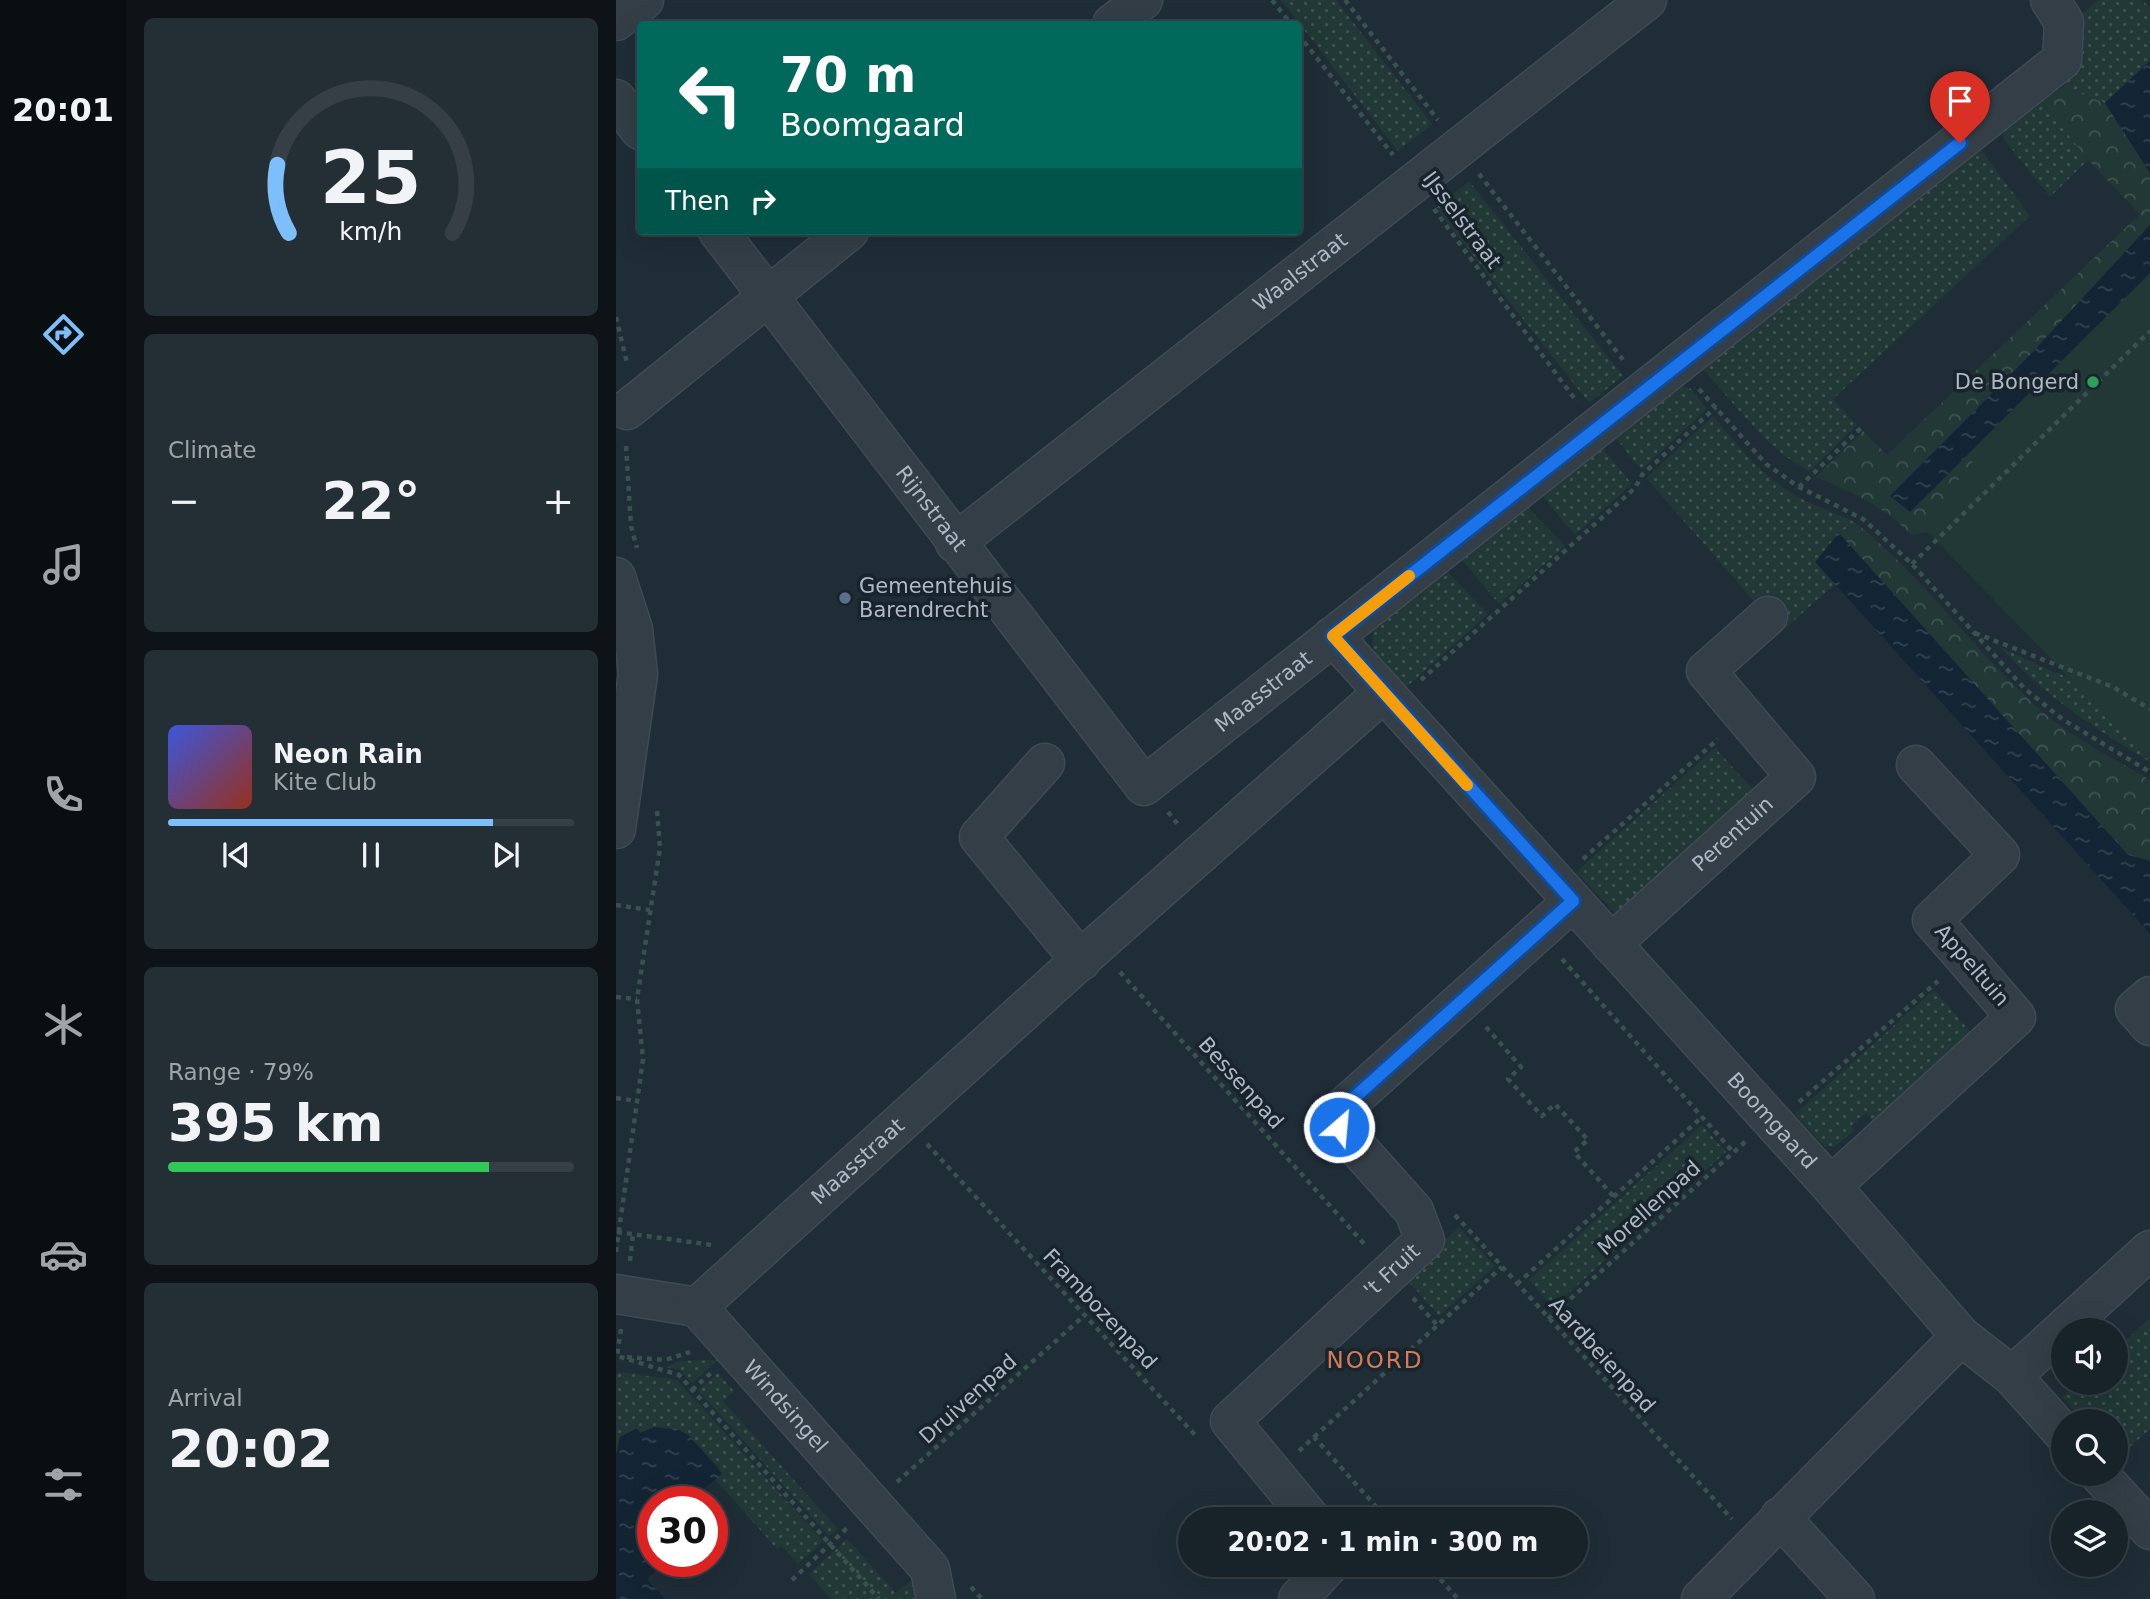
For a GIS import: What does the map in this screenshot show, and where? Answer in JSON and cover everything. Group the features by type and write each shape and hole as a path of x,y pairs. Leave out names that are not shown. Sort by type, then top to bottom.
{"street":[{"path":"616,21 644,0"},
{"path":"1116,21 1143,0"},
{"name":"Waalstraat","path":"955,543 1647,0"},
{"name":"Maasstraat","path":"1144,786 2062,60 2064,22 2050,0"},
{"path":"616,99 637,127"},
{"name":"Rijnstraat","path":"721,235 1144,786"},
{"path":"627,410 844,235"},
{"path":"616,577 633,629 638,674 616,829"},
{"name":"Perentuin","path":"1611,944 1796,776 1706,671 1768,616"},
{"name":"Boomgaard","path":"1333,636 1831,1186 1961,1336 2012,1376 2051,1420"},
{"name":"Maasstraat","path":"697,1307 1200,853 1389,698"},
{"path":"1045,763 979,837 1089,953"},
{"name":"Appeltuin","path":"1831,1186 2016,1017 1932,920 2000,855 1916,765"},
{"name":"'t Fruit","path":"1300,1507 1230,1421 1425,1240 1414,1211 1339,1127 1345,1106 1538,933 1564,892"},
{"path":"2150,996 2135,1009 2150,1026"},
{"path":"2012,1376 2150,1250"},
{"path":"616,1294 697,1307"},
{"name":"Windsingel","path":"697,1307 871,1506 930,1569 936,1599"},
{"path":"1701,1599 1961,1336"},
{"path":"2110,1486 2150,1530"},
{"path":"1780,1517 1856,1599"},
{"path":"1297,1599 1318,1577"}],"path":[{"path":"1272,0 1289,21"},
{"name":"IJsselstraat","path":"1345,0 1646,389"},
{"name":"IJsselstraat","path":"1302,39 1413,181 1596,428"},
{"path":"1912,564 2150,331"},
{"path":"1678,366 1766,464 1799,487 1863,519 1912,564 2024,688 2062,719 2150,772"},
{"path":"1389,698 1635,488 1642,475 1716,407"},
{"path":"1799,487 1861,428"},
{"path":"1971,632 2113,687 2150,709"},
{"path":"1564,892 1744,715"},
{"path":"1144,786 1200,853"},
{"path":"616,905 650,910"},
{"path":"1538,933 1734,1153"},
{"name":"Bessenpad","path":"1089,953 1390,1273"},
{"name":"Morellenpad","path":"1548,1319 1770,1119 1790,1110 1965,958"},
{"path":"616,997 637,999"},
{"path":"1462,1001 1521,1067 1508,1079 1533,1107 1542,1116 1555,1104 1588,1140 1574,1152 1614,1197"},
{"path":"616,1098 637,1101"},
{"path":"1517,1284 1702,1118"},
{"name":"Frambozenpad","path":"905,1121 1198,1437"},
{"name":"Aardbeienpad","path":"1425,1240 1455,1215 1754,1543"},
{"path":"616,1252 617,1232 756,1252"},
{"path":"1273,1476 1502,1267"},
{"name":"Druivenpad","path":"871,1506 1085,1315"},
{"path":"617,1356 665,1360 682,1353 735,1352"},
{"path":"617,1356 679,1375 879,1599"},
{"path":"1314,1437 1376,1507"},
{"path":"792,1580 871,1506"},
{"path":"1439,1577 1458,1599"}],"green space":[{"path":"1281,0 1336,0 1432,124 1398,151 1302,27 1302,21 1297,21"},
{"path":"2099,0 2141,0 2150,7 2150,61 2105,103 2063,87 2075,69 2080,54 2079,16"},
{"path":"2063,87 2105,103 2150,173 2150,225 2029,356 1891,496 1910,512 2150,273 1936,531 1911,535 1879,508 1816,477 1863,431 1887,455 2140,214 2088,160 2042,101"},
{"path":"2042,101 2088,160 2050,197 2003,138 2004,131"},
{"path":"1980,148 2030,216 1833,399 1857,425 1810,471 1779,451 1765,438 1702,368"},
{"path":"1469,181 1623,376 1589,403 1436,208"},
{"name":"De Bongerd","path":"2150,237 2150,761 1922,526"},
{"path":"1674,387 1691,389 1707,409 1641,470 1616,438 1616,433"},
{"path":"1713,416 1755,464 1779,485 1806,501 1856,523 1839,533 1816,562 1835,584 1781,632 1646,478"},
{"path":"1600,445 1632,484 1575,535 1543,497 1541,490"},
{"path":"1524,503 1565,546 1499,604 1457,554"},
{"path":"1856,523 1906,568 1997,667 2045,714 2082,741 2150,780 2150,861 2128,855 1858,556 1839,533"},
{"path":"1442,566 1488,614 1402,691 1374,652 1372,643 1376,624"},
{"path":"2000,647 2053,672 2114,692 2150,715 2150,762 2052,696"},
{"path":"1715,748 1757,794 1629,910 1615,913 1576,872"},
{"path":"1934,990 1975,1037 1877,1126 1866,1113 1851,1126 1855,1130 1836,1146 1825,1147 1795,1114"},
{"path":"1702,1125 1726,1152 1553,1307 1529,1280"},
{"path":"1459,1227 1495,1266 1439,1316 1404,1276"},
{"path":"2150,1318 2150,1429 2128,1448 2128,1409 2072,1409 2062,1397 2128,1395 2128,1338"},
{"path":"718,1360 692,1383 680,1370 665,1367 680,1361"},
{"path":"619,1372 677,1380 823,1541 798,1564 782,1546 777,1549 728,1494 728,1486 721,1486 715,1479 722,1474 719,1467 702,1449 675,1431 653,1429 640,1433 637,1429 621,1437 616,1455 616,1375"},
{"path":"718,1373 734,1391 723,1401 838,1529 829,1536 698,1390"},
{"path":"847,1539 896,1593 914,1578 927,1599 831,1599 809,1574"}],"water":[{"path":"2150,61 2150,173 2105,103"},
{"path":"2150,225 2150,273 1910,512 1890,496 2029,356"},
{"path":"1839,533 2128,855 2150,861 2150,934 1815,562"},
{"path":"654,1427 677,1429 690,1436 722,1474 708,1486 637,1486 637,1577 649,1577 647,1579 665,1599 616,1599 616,1455 620,1437 637,1428 640,1433"}],"slow traffic":[{"path":"1409,576 1333,636 1467,785"}],"place":[{"name":"De Bongerd","path":"2093,382"},
{"name":"Gemeentehuis Barendrecht","path":"845,598"}],"district":[{"name":"NOORD","path":"1375,1360"}],"route":[{"path":"1339,1127 1345,1106 1573,901 1333,636 1960,143"}]}
